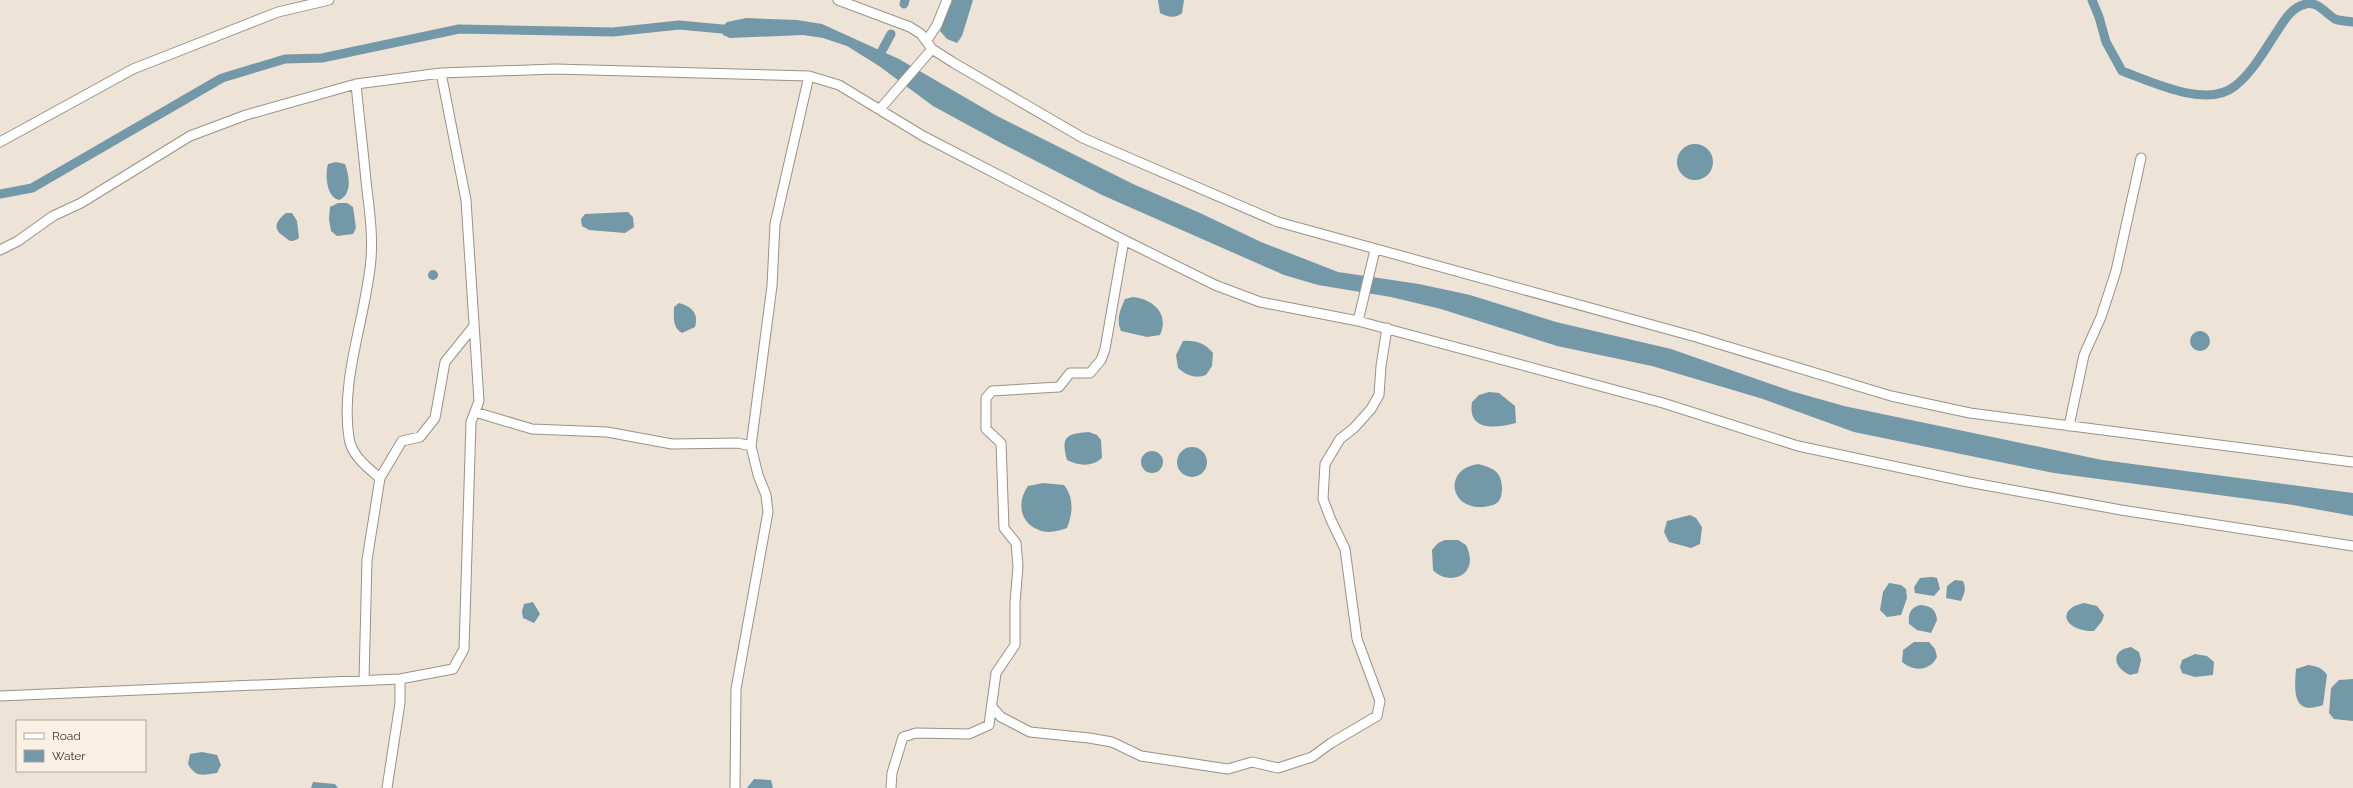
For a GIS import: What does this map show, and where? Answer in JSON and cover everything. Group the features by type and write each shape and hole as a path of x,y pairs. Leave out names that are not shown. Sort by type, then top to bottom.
{"street":[{"path":"0,142 133,69 278,12 329,0"},
{"path":"838,0 910,27 927,40 932,49 1083,138 1278,222 1375,250 1696,337 1891,396 1970,412 2353,462"},
{"path":"927,40 937,25 947,0"},
{"path":"880,110 932,49"},
{"path":"0,250 18,241 53,216 81,203 190,136 246,115 356,84 440,73 554,69 809,76 839,85 924,136 1124,240 1215,285 1260,302 1387,328 1663,403 1798,446 1968,482 2121,510 2353,546"},
{"path":"0,696 400,679 453,669 464,649 471,422 480,401 466,200 440,73"},
{"path":"735,788 736,689 768,512 766,495 758,475 751,446 772,286 774,224 809,76"},
{"path":"356,84 371,226 371,256 368,288 353,361 347,402 349,440 363,464 380,478"},
{"path":"2069,426 2084,355 2101,317 2116,271 2141,158"},
{"path":"891,788 892,773 903,737 916,732 969,734 989,725 996,673 1015,645 1015,603 1018,566 1016,544 1004,528 1001,443 986,429 986,398 992,392 1059,388 1070,373 1090,373 1101,360 1105,349 1124,240"},
{"path":"1358,321 1375,250"},
{"path":"364,680 367,560 380,478 402,441 420,437 435,418 445,362 474,326"},
{"path":"992,707 1001,717 1030,732 1097,739 1112,742 1141,756 1228,769 1252,762 1278,768 1312,757 1377,716 1380,701 1357,639 1344,549 1324,498 1325,464 1340,439 1354,428 1371,409 1379,395 1381,366 1387,328"},
{"path":"475,412 532,429 607,432 672,444 738,443 751,446"},
{"path":"388,788 398,716 400,679"}],"water":[{"path":"949,0 973,0 962,36 957,43 947,39 940,31"},
{"path":"1158,0 1184,0 1182,13 1171,17 1160,13"},
{"path":"746,18 797,20 822,24 899,59 997,116 1133,184 1200,213 1261,242 1338,272 1419,284 1470,295 1556,322 1671,349 1791,391 1844,406 2102,460 2353,493 2353,516 2293,505 2054,473 1854,432 1763,399 1652,366 1557,346 1441,309 1391,297 1318,285 1284,275 1102,195 1001,143 933,106 879,66 847,46 823,38 803,35 730,38 723,35 722,27 727,22"},
{"path":"1699,144 1708,149 1712,155 1712,169 1708,175 1699,180 1691,180 1682,175 1678,169 1677,158 1682,149 1688,145"},
{"path":"336,162 345,164 349,179 348,189 339,200 331,195 327,179 328,164"},
{"path":"338,203 347,203 353,207 356,228 353,234 337,236 331,231 329,219 330,207"},
{"path":"628,212 633,217 634,227 625,233 589,230 582,226 581,219 585,214"},
{"path":"286,213 292,213 297,221 299,238 294,241 288,240 277,230 276,227 280,218"},
{"path":"431,270 435,270 437,271 437,279 431,280 428,277 428,273"},
{"path":"1133,297 1147,301 1157,308 1163,320 1160,335 1147,337 1121,331 1119,315 1125,299"},
{"path":"679,303 688,306 695,314 696,318 695,327 682,333 675,325 674,318 674,307"},
{"path":"2196,331 2204,331 2210,337 2210,345 2204,351 2196,351 2190,345 2190,337"},
{"path":"1183,341 1200,343 1213,353 1212,366 1206,375 1198,377 1191,376 1178,368 1176,355"},
{"path":"1489,392 1499,393 1515,406 1516,423 1500,426 1485,426 1474,419 1472,402 1479,395"},
{"path":"1089,432 1097,435 1101,440 1102,458 1094,463 1085,465 1067,460 1065,441 1068,437 1071,435"},
{"path":"1192,447 1198,448 1206,456 1206,468 1198,476 1192,477 1186,476 1178,468 1177,462 1178,456 1186,448"},
{"path":"1148,451 1156,451 1163,458 1163,466 1156,473 1148,473 1141,466 1141,458"},
{"path":"1478,464 1492,469 1500,477 1502,494 1498,502 1494,505 1484,507 1472,506 1463,502 1457,496 1455,481 1459,473 1467,467"},
{"path":"1043,483 1064,485 1070,495 1072,506 1067,528 1053,532 1042,531 1032,527 1024,517 1021,505 1024,492 1028,486"},
{"path":"1690,515 1696,518 1702,527 1700,544 1691,548 1669,542 1664,532 1667,521"},
{"path":"1445,540 1458,540 1466,545 1470,556 1469,564 1466,571 1461,576 1447,578 1433,570 1432,550 1438,543"},
{"path":"1920,578 1937,578 1940,589 1934,596 1915,593 1914,587"},
{"path":"1955,580 1963,581 1965,587 1961,601 1946,598 1947,586"},
{"path":"1889,583 1901,585 1906,589 1907,598 1901,615 1887,617 1880,610 1883,592"},
{"path":"533,602 540,614 534,623 523,618 522,611 524,604"},
{"path":"2084,603 2097,606 2104,615 2102,621 2094,631 2077,628 2067,620 2066,615 2069,610 2074,606"},
{"path":"1920,605 1930,607 1935,613 1937,620 1931,633 1917,630 1909,624 1910,612"},
{"path":"1914,642 1929,642 1935,649 1937,657 1934,662 1926,667 1917,669 1902,662 1903,650"},
{"path":"2131,647 2139,652 2141,660 2138,673 2130,675 2120,668 2116,660 2117,655 2120,652"},
{"path":"2195,654 2207,656 2214,662 2213,675 2195,677 2182,673 2180,667 2182,660"},
{"path":"2308,665 2319,668 2327,675 2323,705 2313,708 2301,705 2298,700 2295,686 2296,669"},
{"path":"2353,679 2353,721 2334,719 2329,713 2331,688 2339,680"},
{"path":"202,752 217,755 221,765 217,773 197,774 188,764 190,754"},
{"path":"754,779 771,780 773,788 747,788"},
{"path":"313,782 335,784 338,788 311,788"}],"waterway":[{"path":"904,4 905,0"},
{"path":"2092,0 2099,17 2106,42 2122,71 2164,87 2195,94 2210,95 2223,92 2235,86 2253,67 2286,18 2301,6 2306,4 2314,4 2322,8 2335,19 2353,22"},
{"path":"0,194 32,188 222,78 285,59 322,58 459,29 613,32 679,25 733,30"},
{"path":"878,58 891,34"}]}
